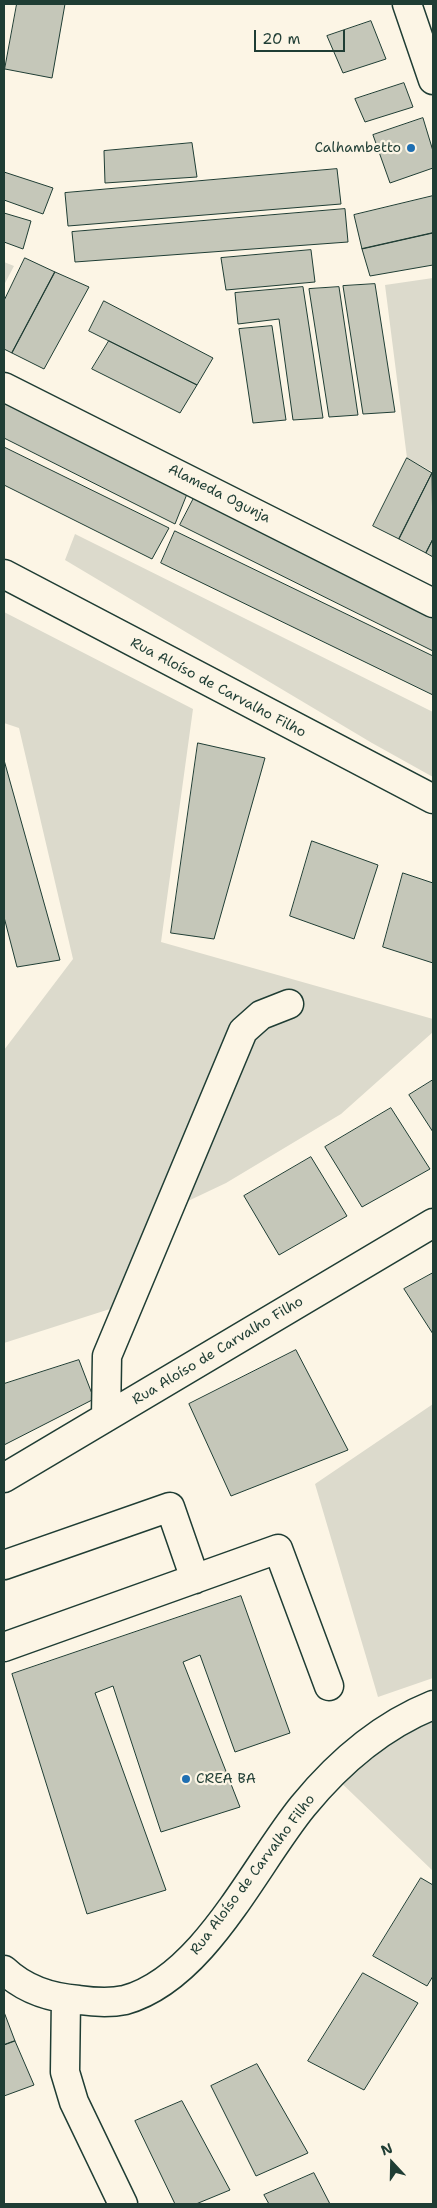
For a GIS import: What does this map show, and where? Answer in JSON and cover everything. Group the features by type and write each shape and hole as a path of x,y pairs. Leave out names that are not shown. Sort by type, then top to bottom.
{"street":[{"path":"407,4 433,80"},
{"name":"Alameda Ogunja","path":"4,386 433,603"},
{"name":"Rua Aloíso de Carvalho Filho","path":"4,574 433,799"},
{"path":"106,1417 107,1356 243,1031 261,1015 288,1004"},
{"name":"Rua Aloíso de Carvalho Filho","path":"4,1478 433,1223"},
{"path":"4,1565 170,1507 195,1579"},
{"path":"4,1647 278,1549 329,1686"},
{"name":"Rua Aloíso de Carvalho Filho","path":"4,1970 36,1992 66,1999 95,2002 124,2000 159,1984 187,1962 217,1927 303,1806 332,1774 367,1741 406,1716 433,1705"},
{"path":"66,1999 65,2072 74,2102 123,2204"}],"shaded area":[{"path":"4,262 14,266 4,285"},
{"path":"433,278 433,472 407,458 385,285"},
{"path":"75,534 433,712 433,777 372,743 65,560"},
{"path":"4,612 193,709 161,942 433,1019 433,1032 341,1114 226,1183 148,1220 113,1308 4,1343 4,1050 73,959 19,728 4,723"},
{"path":"433,1404 433,1678 378,1697 315,1484"},
{"path":"433,1712 433,1871 332,1774"}],"building":[{"path":"17,4 65,4 52,78 5,69"},
{"path":"371,21 386,59 343,73 327,36"},
{"path":"404,83 413,107 365,122 355,99"},
{"path":"423,118 433,151 433,168 390,183 373,135"},
{"path":"192,143 197,177 105,183 104,151"},
{"path":"337,169 341,204 68,226 65,193"},
{"path":"4,172 53,188 43,214 4,200"},
{"path":"433,196 433,233 362,249 354,215"},
{"path":"345,209 348,242 75,262 72,232"},
{"path":"4,213 31,221 23,249 4,242"},
{"path":"433,233 433,265 370,276 362,249"},
{"path":"311,250 315,282 226,290 221,258"},
{"path":"25,258 55,272 12,353 4,349 4,301"},
{"path":"55,272 89,287 44,369 12,353"},
{"path":"375,284 395,412 363,414 343,286"},
{"path":"303,287 323,418 293,420 279,319 238,324 235,293"},
{"path":"339,287 358,415 329,417 309,289"},
{"path":"104,301 213,358 197,385 89,331"},
{"path":"272,326 286,420 253,423 239,329"},
{"path":"109,341 197,385 180,413 92,369"},
{"path":"4,401 187,494 175,524 4,438"},
{"path":"4,447 169,528 152,559 4,485"},
{"path":"407,458 432,473 399,539 373,526"},
{"path":"432,473 433,539 426,553 399,539"},
{"path":"195,496 433,615 433,651 180,525"},
{"path":"175,531 433,656 433,695 161,563"},
{"path":"433,539 433,557 426,553"},
{"path":"198,743 265,758 214,939 171,933"},
{"path":"4,760 60,960 17,967 4,917"},
{"path":"312,841 378,865 354,939 290,916"},
{"path":"403,873 433,883 433,963 383,947"},
{"path":"433,1080 433,1132 409,1095"},
{"path":"391,1108 430,1169 362,1207 325,1147"},
{"path":"311,1157 347,1216 279,1255 244,1196"},
{"path":"433,1273 433,1334 404,1289"},
{"path":"296,1350 348,1450 231,1496 189,1404"},
{"path":"79,1360 94,1399 4,1445 4,1384"},
{"name":"CREA BA","path":"241,1596 290,1733 235,1752 200,1655 183,1662 240,1807 161,1832 113,1686 95,1693 166,1890 87,1914 12,1674"},
{"path":"421,1878 433,1885 433,1976 427,1986 373,1956"},
{"path":"363,1973 418,2003 364,2090 308,2061"},
{"path":"4,2012 15,2041 4,2045"},
{"path":"15,2041 34,2085 4,2096 4,2045"},
{"path":"257,2064 308,2153 256,2176 211,2086"},
{"path":"182,2101 230,2190 196,2204 175,2204 135,2121"},
{"path":"314,2173 330,2204 269,2204 264,2195"}],"place":[{"name":"Calhambetto","path":"411,148"},
{"name":"CREA BA","path":"186,1779"}]}
